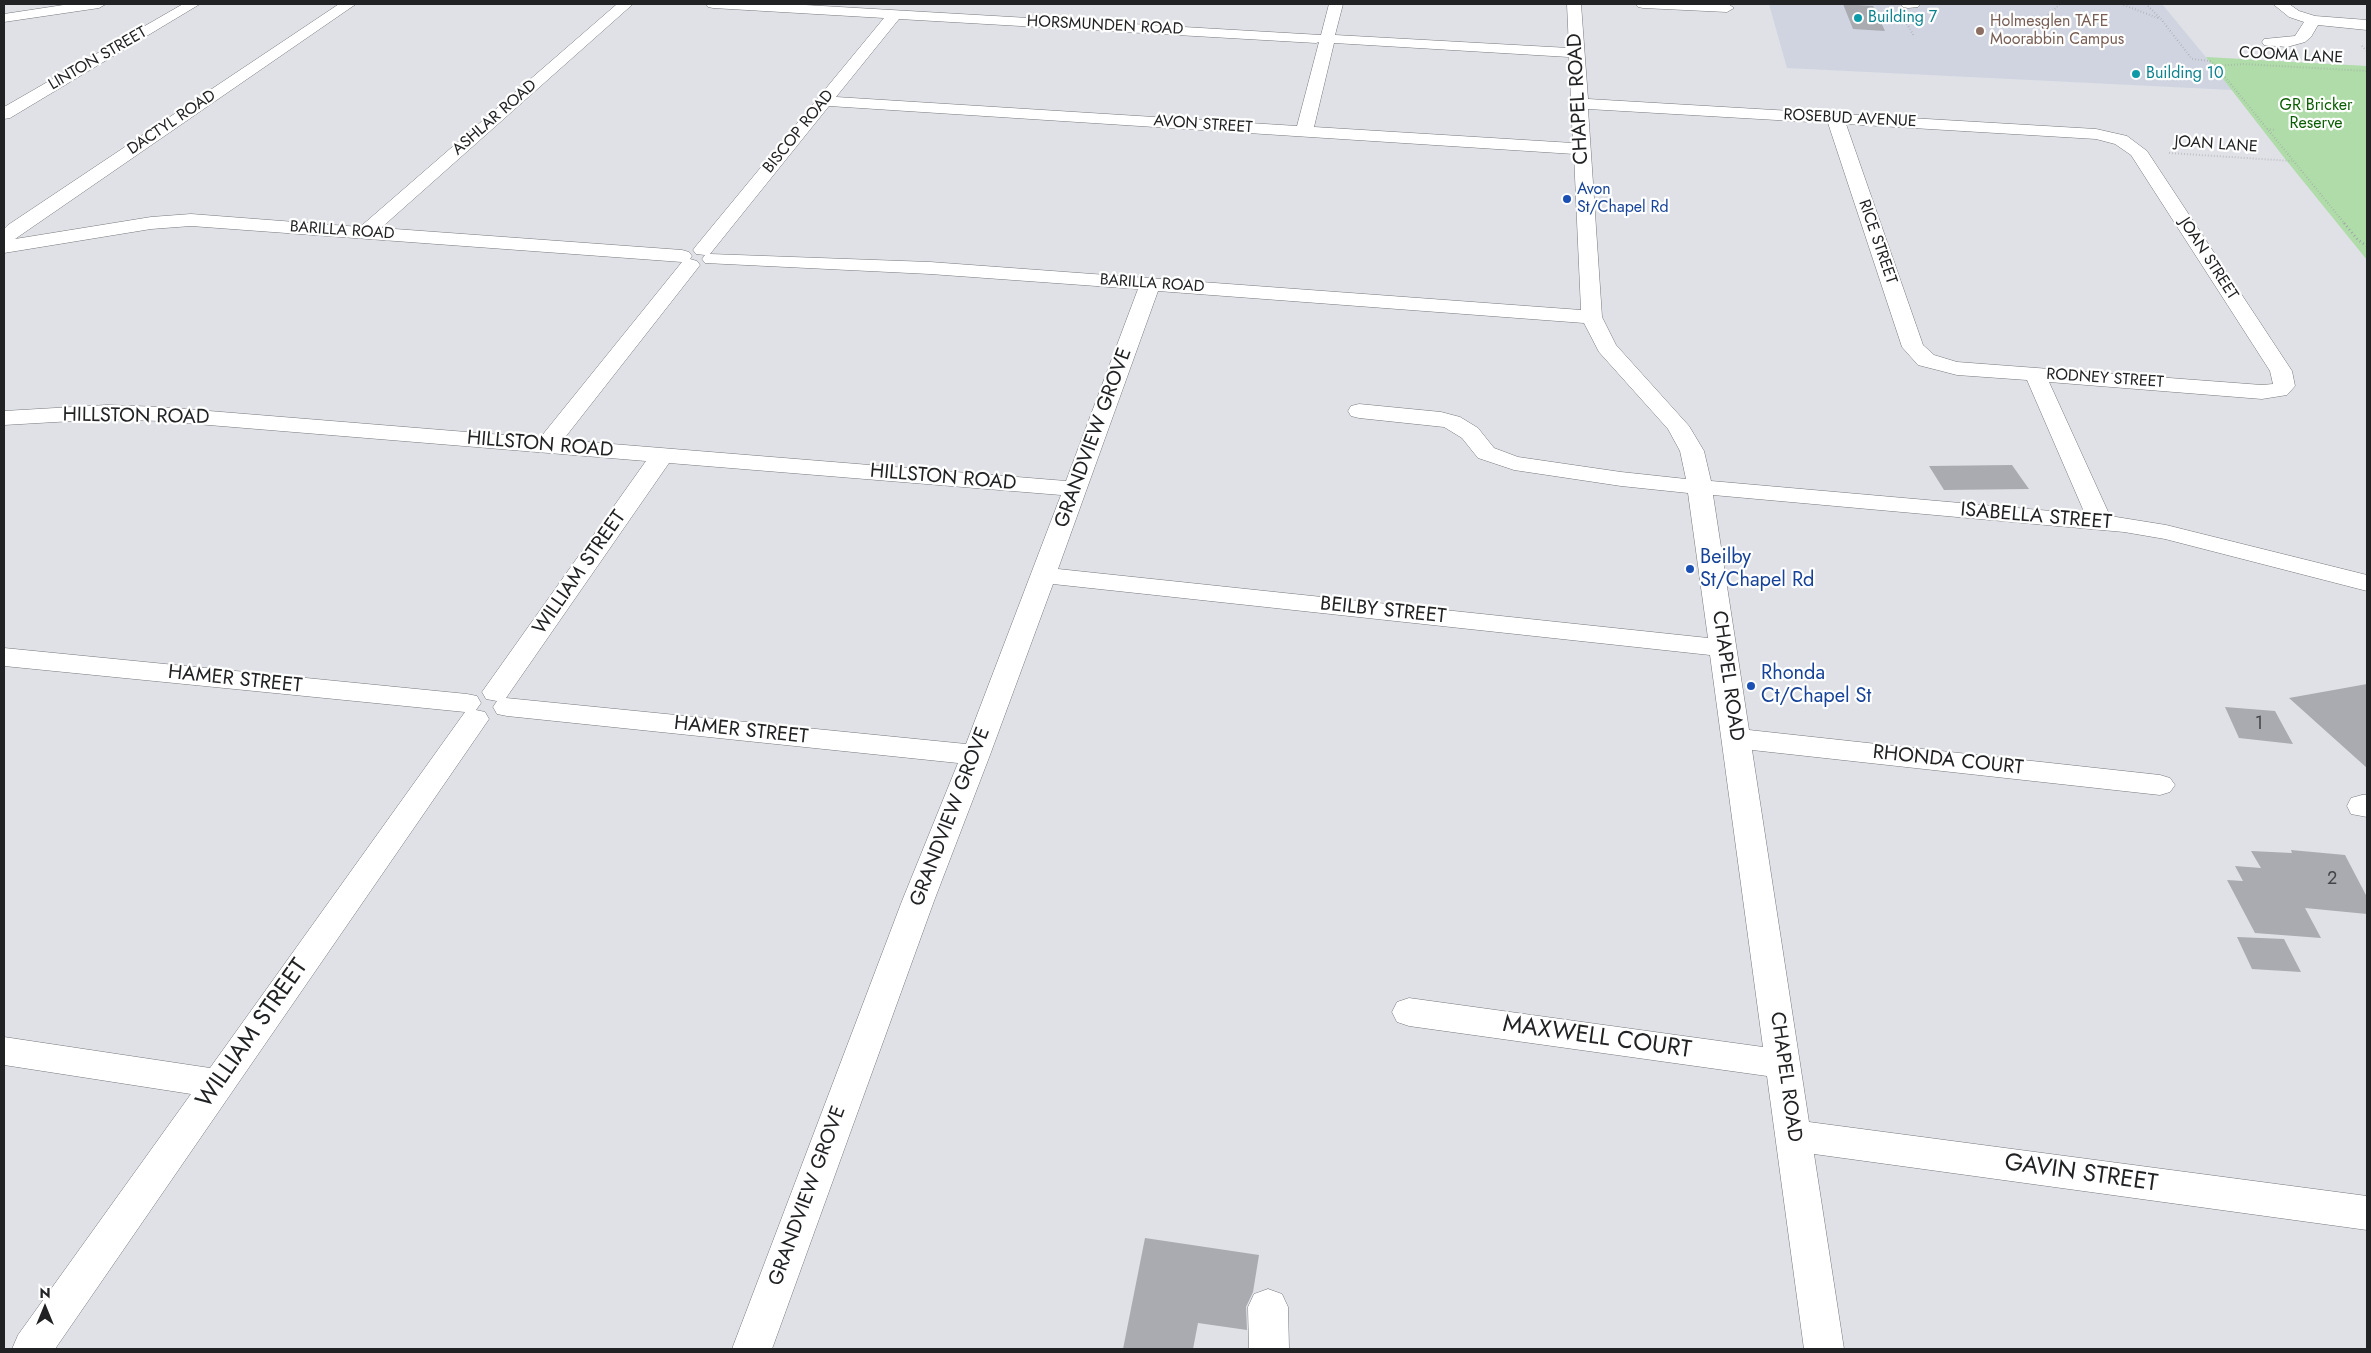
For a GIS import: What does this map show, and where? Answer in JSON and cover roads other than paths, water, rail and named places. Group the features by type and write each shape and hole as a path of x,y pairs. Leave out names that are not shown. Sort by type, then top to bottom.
{"street":[{"path":"4,18 99,4"},
{"name":"LINTON STREET","path":"4,114 193,4"},
{"name":"DACTYL ROAD","path":"4,247 5,238 15,228 349,4"},
{"name":"ASHLAR ROAD","path":"364,233 626,4"},
{"name":"HORSMUNDEN ROAD","path":"713,4 895,14 1025,15 1327,39 1577,53"},
{"path":"1304,131 1336,4"},
{"name":"CHAPEL ROAD","path":"1574,4 1592,317 1607,347 1678,426 1692,451 1723,648 1824,1349"},
{"path":"1643,4 1727,8"},
{"path":"1908,4 1913,4"},
{"path":"2280,4 2294,14 2313,20 2367,25"},
{"name":"BISCOP ROAD","path":"547,445 895,14"},
{"path":"2270,42 2287,42 2300,39 2306,34 2313,20"},
{"name":"AVON STREET","path":"824,101 1581,149"},
{"name":"ROSEBUD AVENUE","path":"1579,103 2096,134 2121,140"},
{"name":"RICE STREET","path":"1835,118 1913,347 1926,360"},
{"name":"JOAN STREET","path":"2121,140 2138,151 2281,371 2284,386"},
{"name":"BARILLA ROAD","path":"4,247 179,220 697,258 884,265 1592,317"},
{"name":"GRANDVIEW GROVE","path":"752,1349 918,901 976,755 1076,490 1150,284"},
{"name":"RODNEY STREET","path":"1926,360 1957,368 2262,392 2278,390 2284,386"},
{"path":"2035,374 2101,522"},
{"name":"ISABELLA STREET","path":"1359,411 1432,418 1452,422 1470,433 1479,447 1486,453 1514,463 1621,479 1699,487 2101,522 2166,532 2367,583"},
{"name":"HILLSTON ROAD","path":"4,418 134,412 663,454 1076,490"},
{"name":"WILLIAM STREET","path":"501,699 663,454"},
{"name":"BEILBY STREET","path":"1044,575 1723,648"},
{"name":"HAMER STREET","path":"4,657 471,711"},
{"path":"471,711 476,696 501,699"},
{"name":"HAMER STREET","path":"501,699 976,755"},
{"name":"WILLIAM STREET","path":"32,1349 218,1084 471,711"},
{"name":"RHONDA COURT","path":"1735,738 2160,785"},
{"name":"MAXWELL COURT","path":"1409,1012 1784,1064"},
{"path":"4,1052 218,1084"},
{"name":"GAVIN STREET","path":"1794,1136 2367,1213"},
{"path":"1268,1307 1269,1349"}],"place":[{"name":"Building 7","path":"1858,18"},
{"name":"Holmesglen TAFE Moorabbin Campus","path":"1980,31"},
{"name":"Building 10","path":"2136,74"},
{"name":"Avon St/Chapel Rd","path":"1567,199"},
{"name":"Beilby St/Chapel Rd","path":"1690,569"},
{"name":"Rhonda Ct/Chapel St","path":"1751,686"}],"park label":[{"name":"GR Bricker Reserve","path":"2316,115"}]}
